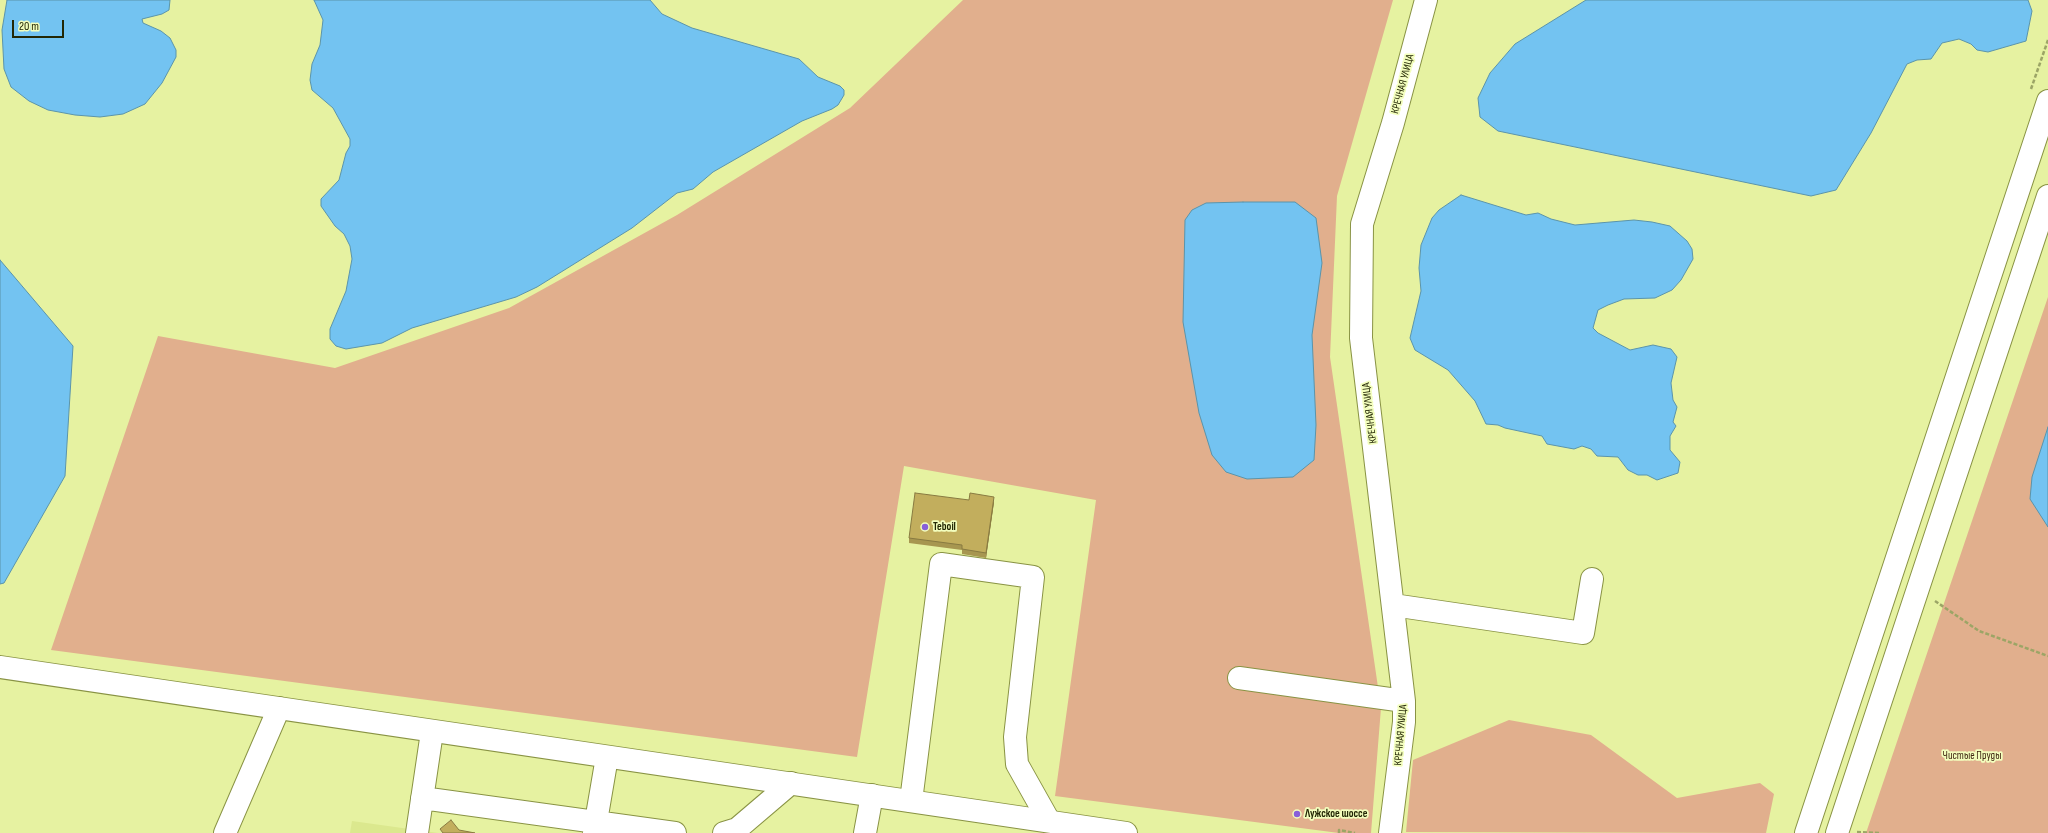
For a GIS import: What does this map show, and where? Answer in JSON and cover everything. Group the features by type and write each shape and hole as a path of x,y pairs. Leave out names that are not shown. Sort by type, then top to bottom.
{"main road":[{"name":"КРЕЧНАЯ УЛИЦА","path":"1390,833 1404,722 1404,701 1362,338 1362,224 1393,123 1426,0"},
{"path":"1806,833 2048,101"},
{"path":"1847,832 2048,196"},
{"path":"911,801 941,564 1033,577 1016,737 1017,764 1049,821"},
{"path":"1393,605 1583,633 1592,578"},
{"path":"0,668 1126,833"},
{"path":"1239,678 1404,701"},
{"path":"225,833 279,708"},
{"path":"417,833 432,732"},
{"path":"595,828 607,757"},
{"path":"724,833 737,829 791,783"},
{"path":"865,833 872,795"},
{"path":"422,798 595,828 675,833"}],"path":[{"path":"1933,600 1979,631 2048,656"},
{"path":"1339,833 1339,830 1355,833"},
{"path":"1847,832 1881,833"}],"shaded area":[{"path":"352,821 438,833 350,833"}],"green space":[{"path":"963,0 1393,0 1337,196 1330,357 1381,708 1371,833 1339,833 1055,796 1096,500 904,466 857,757 51,650 158,336 335,368 509,308 677,215 850,108"},
{"name":"Чистые Пруды","path":"2048,297 2048,833 1866,833"},
{"path":"1509,720 1591,735 1677,798 1760,783 1774,794 1766,833 1406,832 1413,760"}],"water":[{"path":"7,0 170,0 169,10 162,14 142,19 143,23 161,31 170,38 176,50 176,57 162,83 145,104 123,114 100,117 75,115 48,110 29,101 11,87 4,69 2,30"},
{"path":"314,0 650,0 662,14 692,28 799,59 818,77 840,86 844,90 844,95 838,105 832,109 802,121 713,172 693,189 677,193 632,228 537,287 516,297 412,328 382,343 346,349 336,346 330,339 330,329 346,291 352,259 350,246 344,234 335,226 321,206 321,199 339,180 346,153 350,146 350,139 333,108 312,90 310,80 312,64 320,45 323,20"},
{"path":"1586,0 2028,0 2032,11 2026,41 1988,52 1977,50 1971,44 1959,39 1942,43 1931,59 1917,60 1907,64 1871,133 1836,190 1811,196 1498,131 1480,117 1478,98 1490,73 1515,44"},
{"path":"1461,195 1526,215 1538,213 1551,219 1575,225 1634,220 1652,222 1670,226 1687,241 1692,249 1693,259 1681,280 1672,290 1655,298 1624,299 1608,305 1598,310 1593,328 1598,333 1630,350 1653,345 1671,349 1677,357 1671,383 1673,400 1677,407 1673,422 1676,426 1670,436 1670,450 1680,462 1678,473 1657,480 1647,475 1638,475 1628,470 1618,457 1597,456 1591,449 1582,446 1574,449 1547,444 1542,436 1505,428 1498,425 1486,424 1475,401 1448,370 1415,350 1410,338 1421,291 1419,268 1421,245 1432,218 1439,210"},
{"path":"1295,202 1316,218 1322,263 1312,335 1316,425 1314,460 1293,477 1247,479 1226,472 1212,455 1199,413 1183,322 1185,220 1192,210 1206,203"},
{"path":"0,260 73,346 65,476 4,583 0,584"},
{"path":"2048,427 2048,527 2030,499 2032,477"}],"building":[{"path":"915,493 969,500 970,493 994,497 986,553 962,549 962,545 909,538"},
{"path":"451,820 459,830 475,833 443,833 440,829"}],"place":[{"name":"Teboil","path":"925,527"},
{"name":"Лужское шоссе","path":"1297,814"}]}
